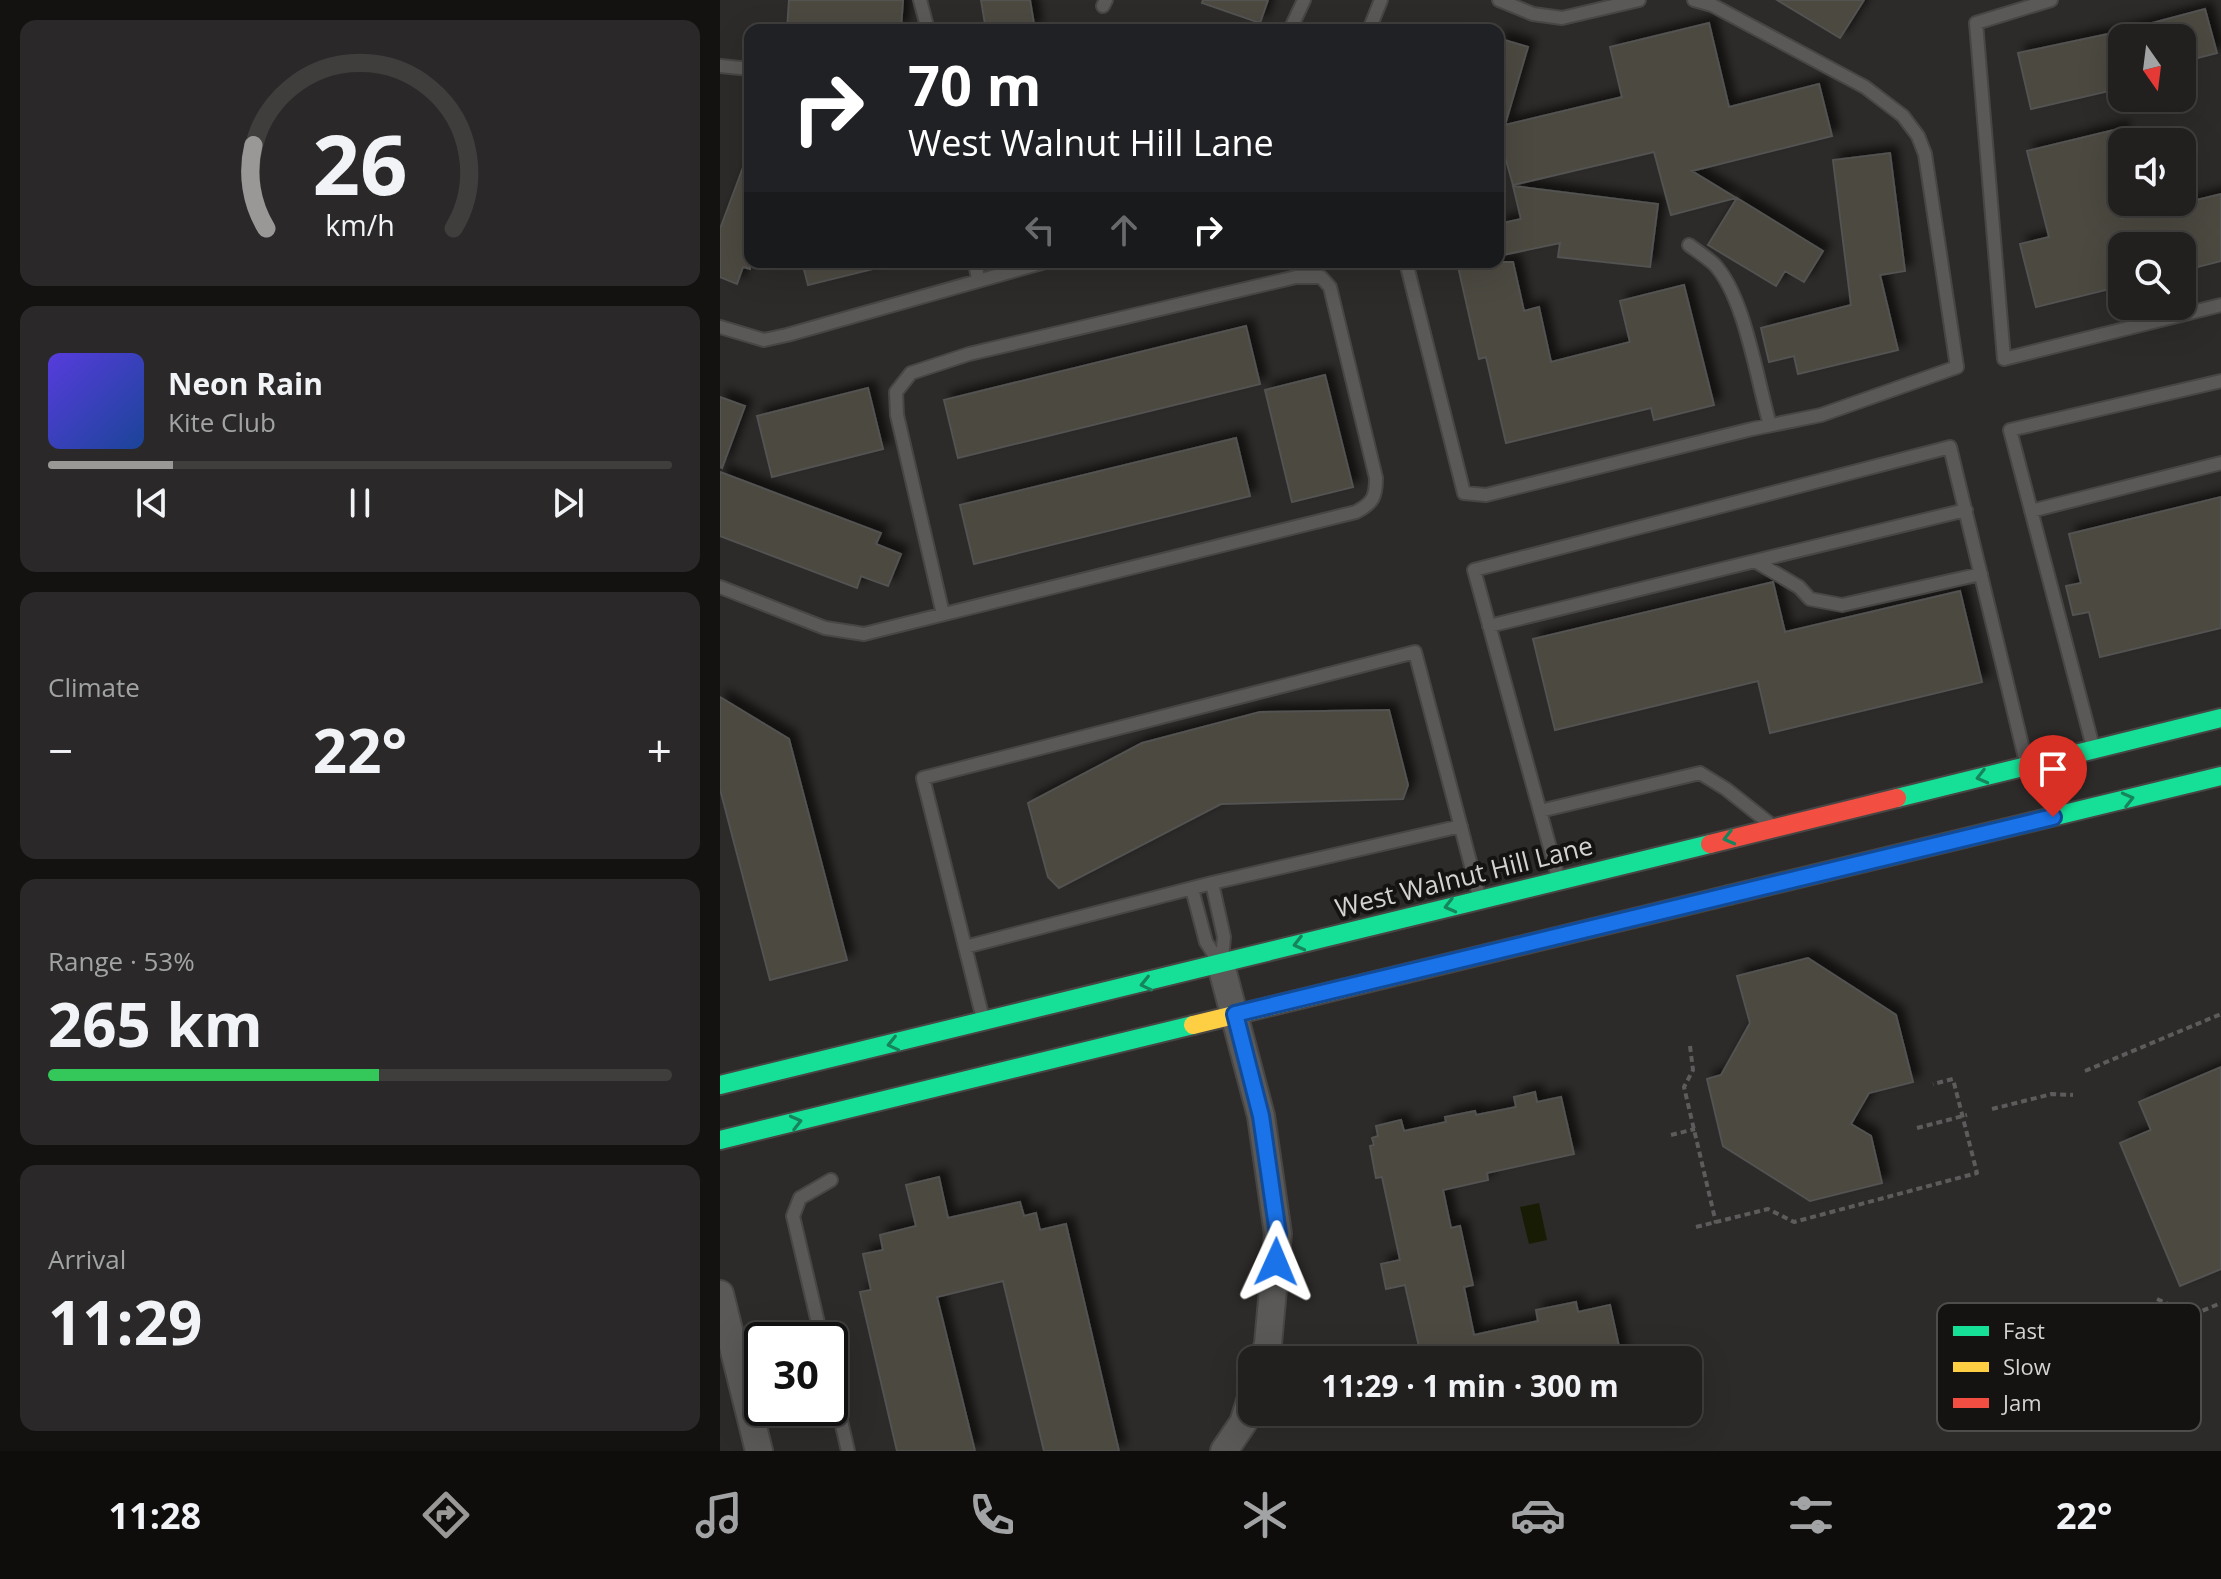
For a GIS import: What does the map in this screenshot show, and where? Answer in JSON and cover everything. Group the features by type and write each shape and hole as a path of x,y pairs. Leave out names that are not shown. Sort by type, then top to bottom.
{"main road":[{"name":"West Walnut Hill Lane","path":"720,1085 984,1023 2221,718"},
{"path":"720,1140 2221,776"}],"street":[{"path":"1221,965 1261,1116 1278,1234 1267,1346"},
{"path":"720,1294 759,1451"},
{"path":"1224,1451 1241,1426"}],"lane":[{"path":"920,0 926,24"},
{"path":"1293,24 1304,0"},
{"path":"1371,24 1381,0"},
{"path":"1499,0 1533,14 1562,18 1639,0"},
{"path":"1408,268 1464,493 1486,495 1821,415 1957,367 1925,154 1918,136 1903,116 1865,87 1712,5 1695,0"},
{"path":"2051,0 1976,23 2004,359 2221,305"},
{"path":"720,66 744,68"},
{"path":"1689,245 1714,265 1728,284 1770,425"},
{"path":"976,268 978,279"},
{"path":"720,327 764,340 1021,268"},
{"path":"720,587 825,628 864,634 1356,512 1370,505 1376,493 1376,478 1330,287 1321,277 1296,277 969,354 911,373 896,392 897,415 943,614"},
{"path":"2094,749 2010,430 2221,381"},
{"path":"1558,880 1474,570 1950,447 2027,766"},
{"path":"2031,511 2221,463"},
{"path":"1489,626 1966,510"},
{"path":"1755,561 1799,587 1810,599 1842,605 1981,574"},
{"path":"984,1023 923,778 1415,652 1480,899"},
{"path":"1540,811 1700,773 1726,789 1774,827"},
{"path":"965,947 1212,883 1461,826"},
{"path":"1212,883 1224,937 1221,965"},
{"path":"1192,889 1206,942 1221,965"},
{"path":"818,1322 793,1216 800,1198 831,1180"},
{"path":"842,1426 848,1451"}],"path":[{"path":"2085,1071 2221,1014"},
{"path":"1690,1046 1693,1070 1684,1087 1716,1223"},
{"path":"1696,1227 1768,1209 1794,1222 1977,1173 1965,1115 1953,1079 1933,1084"},
{"path":"1992,1109 2052,1094 2073,1095"},
{"path":"1917,1128 1965,1115"},
{"path":"1671,1135 1695,1129"},
{"path":"2157,1299 2166,1303"},
{"path":"2201,1311 2221,1303"}],"shaded area":[{"path":"1539,1203 1547,1240 1529,1244 1520,1207"}],"building":[{"path":"789,0 903,0 901,24 787,24"},
{"path":"981,0 1030,0 1034,24 985,24"},
{"path":"1203,0 1268,0 1260,23 1202,3"},
{"path":"1777,0 1864,0 1840,38"},
{"path":"2205,9 2217,53 2196,58 2196,24 2148,24"},
{"path":"1709,23 1729,107 1819,84 1832,136 1692,171 1736,198 1671,215 1654,152 1513,185 1504,153 1504,40 1528,47 1505,125 1622,97 1610,47"},
{"path":"2108,34 2108,91 2031,109 2018,53"},
{"path":"2108,131 2108,216 2196,216 2196,200 2221,194 2221,261 2196,267 2196,232 2108,232 2108,289 2036,307 2020,244 2049,237 2027,151"},
{"path":"1890,153 1905,271 1880,275 1898,350 1798,374 1794,356 1769,362 1761,328 1851,305 1833,160"},
{"path":"744,165 744,267 737,284 720,277 720,229"},
{"path":"1513,186 1658,204 1650,267 1558,257 1560,243 1504,255 1504,223 1521,219"},
{"path":"1737,198 1823,251 1804,282 1785,271 1776,286 1708,245"},
{"path":"1504,262 1513,262 1524,311 1539,307 1551,362 1630,342 1620,301 1684,285 1714,405 1654,420 1651,408 1506,443 1486,357 1479,359 1458,268 1504,268"},
{"path":"804,268 873,268 873,269 808,285"},
{"path":"1246,326 1260,384 958,458 944,400"},
{"path":"1325,375 1353,487 1292,502 1265,390"},
{"path":"868,388 883,449 772,477 757,416"},
{"path":"720,397 745,406 722,468 720,467"},
{"path":"1236,438 1250,496 974,564 960,505"},
{"path":"720,472 881,533 876,544 901,554 888,586 861,576 857,588 720,536"},
{"path":"2221,497 2221,628 2100,657 2089,612 2073,615 2066,586 2081,583 2069,534"},
{"path":"1773,582 1785,632 1960,591 1982,682 1770,733 1758,681 1555,730 1533,639"},
{"path":"720,697 789,739 847,960 770,980 720,789"},
{"path":"1389,710 1408,785 1403,799 1221,804 1059,888 1048,877 1028,803 1142,743 1260,712"},
{"path":"1808,958 1896,1015 1913,1082 1869,1093 1851,1124 1871,1136 1882,1183 1810,1201 1723,1146 1707,1079 1721,1075 1750,1023 1737,976"},
{"path":"2221,1067 2221,1269 2180,1286 2120,1143 2151,1130 2139,1102"},
{"path":"1535,1092 1537,1102 1561,1097 1574,1154 1487,1173 1488,1180 1443,1190 1451,1228 1460,1226 1473,1285 1464,1287 1474,1335 1538,1321 1536,1310 1576,1302 1578,1312 1610,1305 1619,1346 1419,1346 1405,1285 1386,1289 1381,1264 1400,1260 1382,1177 1376,1178 1370,1146 1374,1145 1372,1138 1378,1136 1376,1126 1401,1120 1404,1131 1446,1122 1445,1117 1516,1107 1514,1097"},
{"path":"939,1177 948,1218 1020,1202 1024,1216 1036,1213 1040,1230 1066,1224 1119,1451 1044,1451 1003,1281 937,1297 975,1451 897,1451 860,1292 871,1290 863,1254 883,1250 880,1235 916,1226 906,1185"}],"traffic: fast":[{"path":"1897,798 2221,718"},
{"path":"1729,895 2221,776"},
{"path":"720,1085 1710,844"},
{"path":"720,1140 1193,1025"}],"traffic: slow":[{"path":"1193,1025 1729,895"}],"traffic: jam":[{"path":"1710,844 1897,798"}],"route":[{"path":"1276,1262 1278,1234 1261,1116 1235,1014 2053,817"}]}
